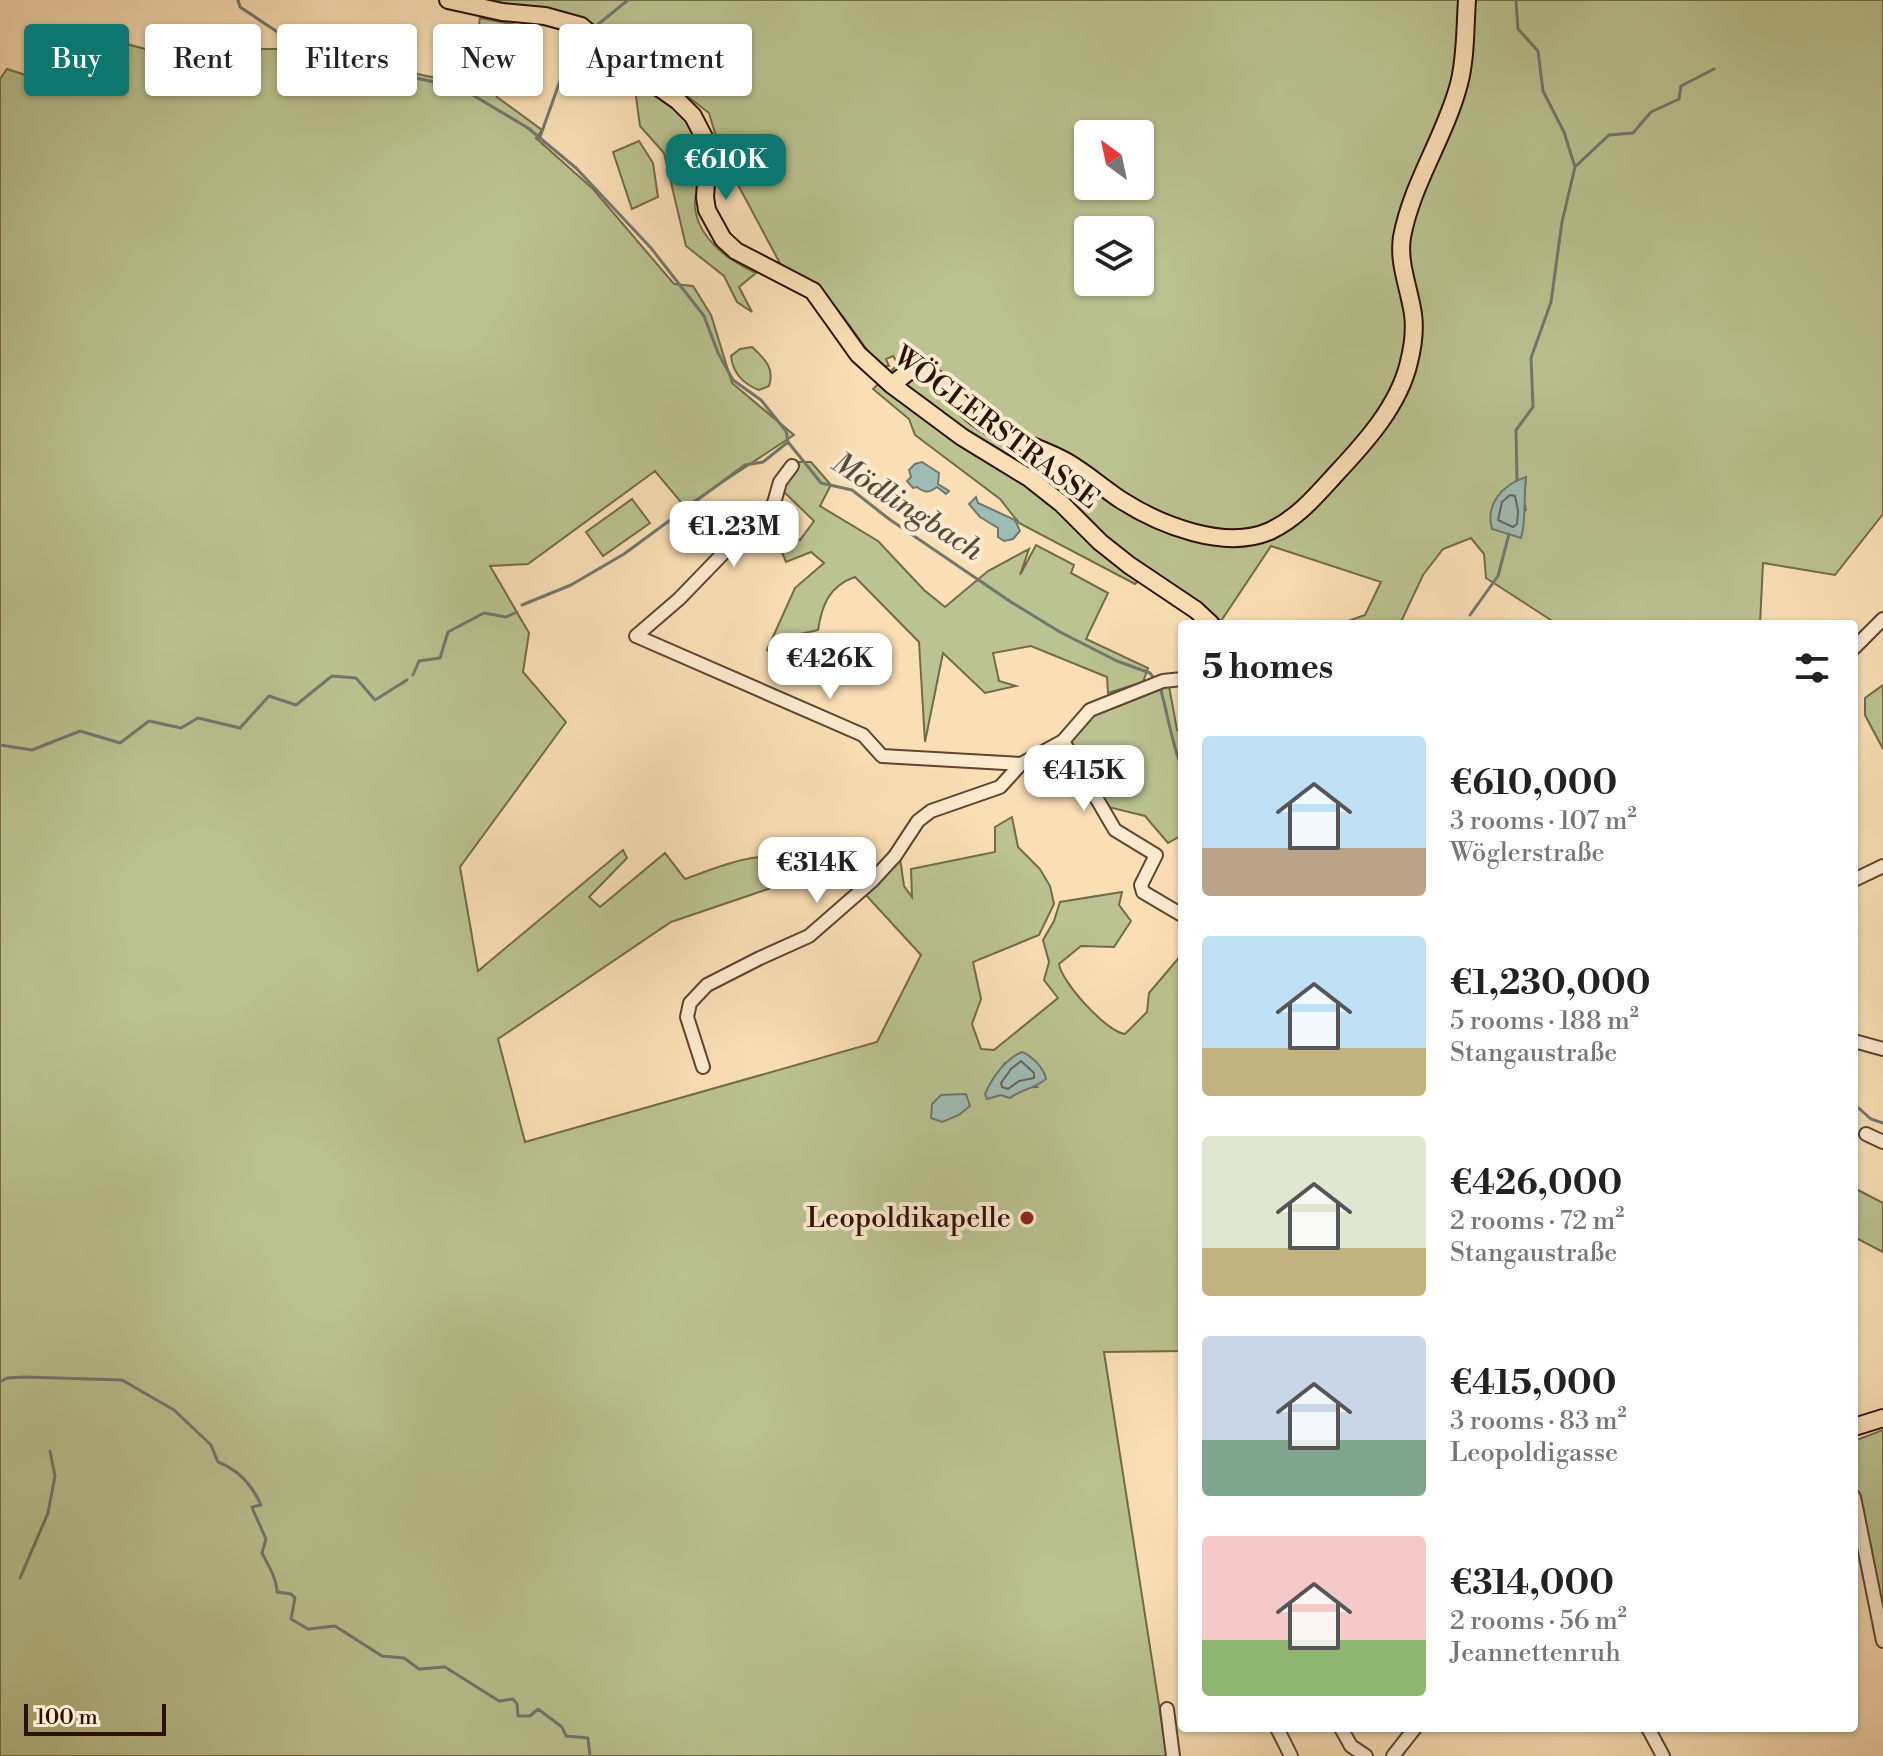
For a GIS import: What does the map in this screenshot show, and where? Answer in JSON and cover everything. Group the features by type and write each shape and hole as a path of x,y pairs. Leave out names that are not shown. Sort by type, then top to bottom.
{"main road":[{"name":"WÖGLERSTRASSE","path":"448,0 502,12 545,16 581,26 678,101 693,116 709,147 705,197 707,210 723,239 736,251 813,291 858,354 892,385 962,437 1029,478 1062,504 1100,542 1207,620"},
{"path":"892,385 909,371 928,373 982,422 1068,462 1121,500 1155,519 1187,531 1239,537 1269,532 1281,525 1308,504 1349,461 1387,411 1405,375 1414,324 1401,264 1402,241 1411,202 1459,85 1467,0"},
{"path":"1858,1426 1883,1418"}],"street":[{"path":"792,466 780,482 774,503 765,515 740,536 679,599 636,636 863,735 882,756 1021,764"},
{"path":"1858,644 1883,619"},
{"path":"703,1067 687,1017 690,1003 707,985 809,936 887,864 918,821 931,811 1000,787 1021,764 1063,741 1090,710 1157,683 1178,680"},
{"path":"1063,741 1115,830 1156,855 1141,885 1143,892 1178,913"},
{"path":"1858,878 1883,866"},
{"path":"1858,1042 1883,1049"},
{"path":"1866,1134 1883,1142"},
{"path":"1858,1517 1883,1641"},
{"path":"1167,1709 1173,1756"},
{"path":"1279,1732 1291,1756"},
{"path":"1343,1732 1351,1746 1366,1756"},
{"path":"1393,1756 1412,1732"},
{"path":"1650,1732 1663,1756"}],"green space":[{"path":"490,0 1883,0 1883,514 1835,575 1763,563 1760,620 1551,620 1486,578 1484,554 1471,538 1443,549 1423,575 1402,620 1351,620 1365,615 1381,582 1271,546 1220,620 1151,569 1135,584 1019,523 1000,499 915,435 909,419 873,389 898,364 893,356 886,359 889,366 875,361 824,295 798,275 783,269 721,153 709,113 687,96 752,96 752,24 587,24 574,18","holes":["1405,306 1418,354 1401,369","1526,477 1526,510 1493,529"]},
{"path":"480,18 512,24 479,24"},
{"path":"129,45 145,49 145,96 261,96 261,49 277,49 277,96 417,96 417,74 433,77 433,96 497,96 542,130 536,138 593,189 674,284 693,286 711,315 732,383 794,435 685,507 655,471 528,564 490,566 529,633 523,672 566,722 460,867 478,971 623,850 627,858 589,897 600,907 665,853 685,879 730,863 760,857 791,859 806,865 771,888 671,922 498,1039 525,1142 877,1042 921,955 865,894 900,858 904,886 912,897 911,869 995,852 995,827 1012,817 1018,847 1040,869 1050,886 1054,904 1039,935 973,962 981,999 972,1024 981,1049 994,1050 1058,998 1044,980 1049,962 1043,940 1060,902 1122,892 1119,905 1131,921 1114,947 1081,946 1059,964 1067,982 1086,1005 1117,1031 1125,1034 1147,1012 1149,993 1178,959 1178,1351 1104,1352 1167,1756 0,1756 0,79 7,69 24,75 24,96 129,96","holes":["1005,1063 1037,1087 1022,1088 1010,1098 1001,1095 990,1084"]},
{"path":"636,96 660,96 695,133 702,155 695,202 698,219 717,248 756,273 739,287 752,312 737,302 724,276 686,246 664,153 640,126"},
{"path":"639,141 653,163 658,197 632,209 613,152"},
{"path":"752,347 765,360 771,374 769,386 759,390 740,377 731,356 740,349"},
{"path":"798,462 811,462 831,485 820,506 878,541 924,590 945,607 988,571 1029,549 1020,575 1036,545 1074,565 1071,573 1108,593 1086,639 1148,668 1143,682 1108,693 1107,677 1031,646 993,653 999,681 1016,686 985,693 943,653 925,742 919,642 855,577 833,591 822,612 818,630 801,634 783,662 767,650 795,588 824,563 811,552 786,562 771,526 800,540 814,521 783,491"},
{"path":"632,499 650,523 603,556 586,532"},
{"path":"1883,685 1883,749 1865,715 1865,698"},
{"path":"1169,686 1178,731 1178,837 1168,843 1145,816 1104,806 1068,741 1092,716"},
{"path":"1858,1190 1883,1203 1883,1252 1858,1239"},
{"path":"1883,1430 1883,1607 1858,1494 1858,1439"}],"water":[{"path":"922,462 939,473 938,484 949,491 946,494 937,487 927,492 913,488 907,481 911,477 909,470"},
{"path":"1526,477 1521,538 1492,529 1491,511 1498,496"},
{"path":"976,497 978,503 1015,520 1020,531 1013,539 1004,541 998,537 998,528 980,517 969,504"},
{"path":"1022,1052 1037,1063 1046,1079 1010,1098 1001,1095 987,1099 985,1094 995,1076 1010,1059"},
{"path":"966,1094 970,1106 959,1115 942,1122 931,1118 932,1104 941,1095"}],"waterway":[{"name":"Mödlingbach","path":"238,0 240,7 312,55 461,88 528,128 576,168 651,248 704,316 718,353 733,380 761,400 786,431 788,442 821,483 852,490 889,519 1011,602 1060,632 1117,661 1150,673 1156,681"},
{"path":"598,24 628,0"},
{"path":"1516,0 1518,29 1538,51 1543,91 1564,132 1575,167 1562,222 1551,302 1531,358 1533,407 1516,430 1517,480"},
{"path":"1575,167 1609,135 1633,133 1651,112 1679,99 1681,86 1714,69"},
{"path":"540,137 559,84"},
{"path":"522,605 571,585 624,554 745,465 763,462 788,442"},
{"path":"1470,615 1498,576 1509,534"},
{"path":"413,675 419,661 440,658 448,632 484,613 506,617 517,612"},
{"path":"0,745 32,750 80,731 120,743 149,721 181,728 198,718 240,728 269,696 296,705 332,676 356,678 375,700 407,680"},
{"name":"Mödlingbach","path":"1160,687 1178,757"},
{"name":"Mödlingbach","path":"1858,1108 1871,1119 1883,1123"},
{"path":"0,1382 7,1378 25,1377 122,1380 174,1410 211,1445 218,1462 249,1485 261,1505 252,1507 266,1539 262,1553 274,1577 277,1592 291,1594 295,1598 291,1619 308,1629 335,1626 382,1656 404,1658 419,1669 445,1667 499,1701 513,1699 517,1704 518,1716 530,1716 538,1709 562,1727 566,1736 588,1738 590,1756"},
{"path":"20,1578 48,1513 55,1476 50,1451"}],"place":[{"name":"Leopoldikapelle","path":"1027,1218"}]}
